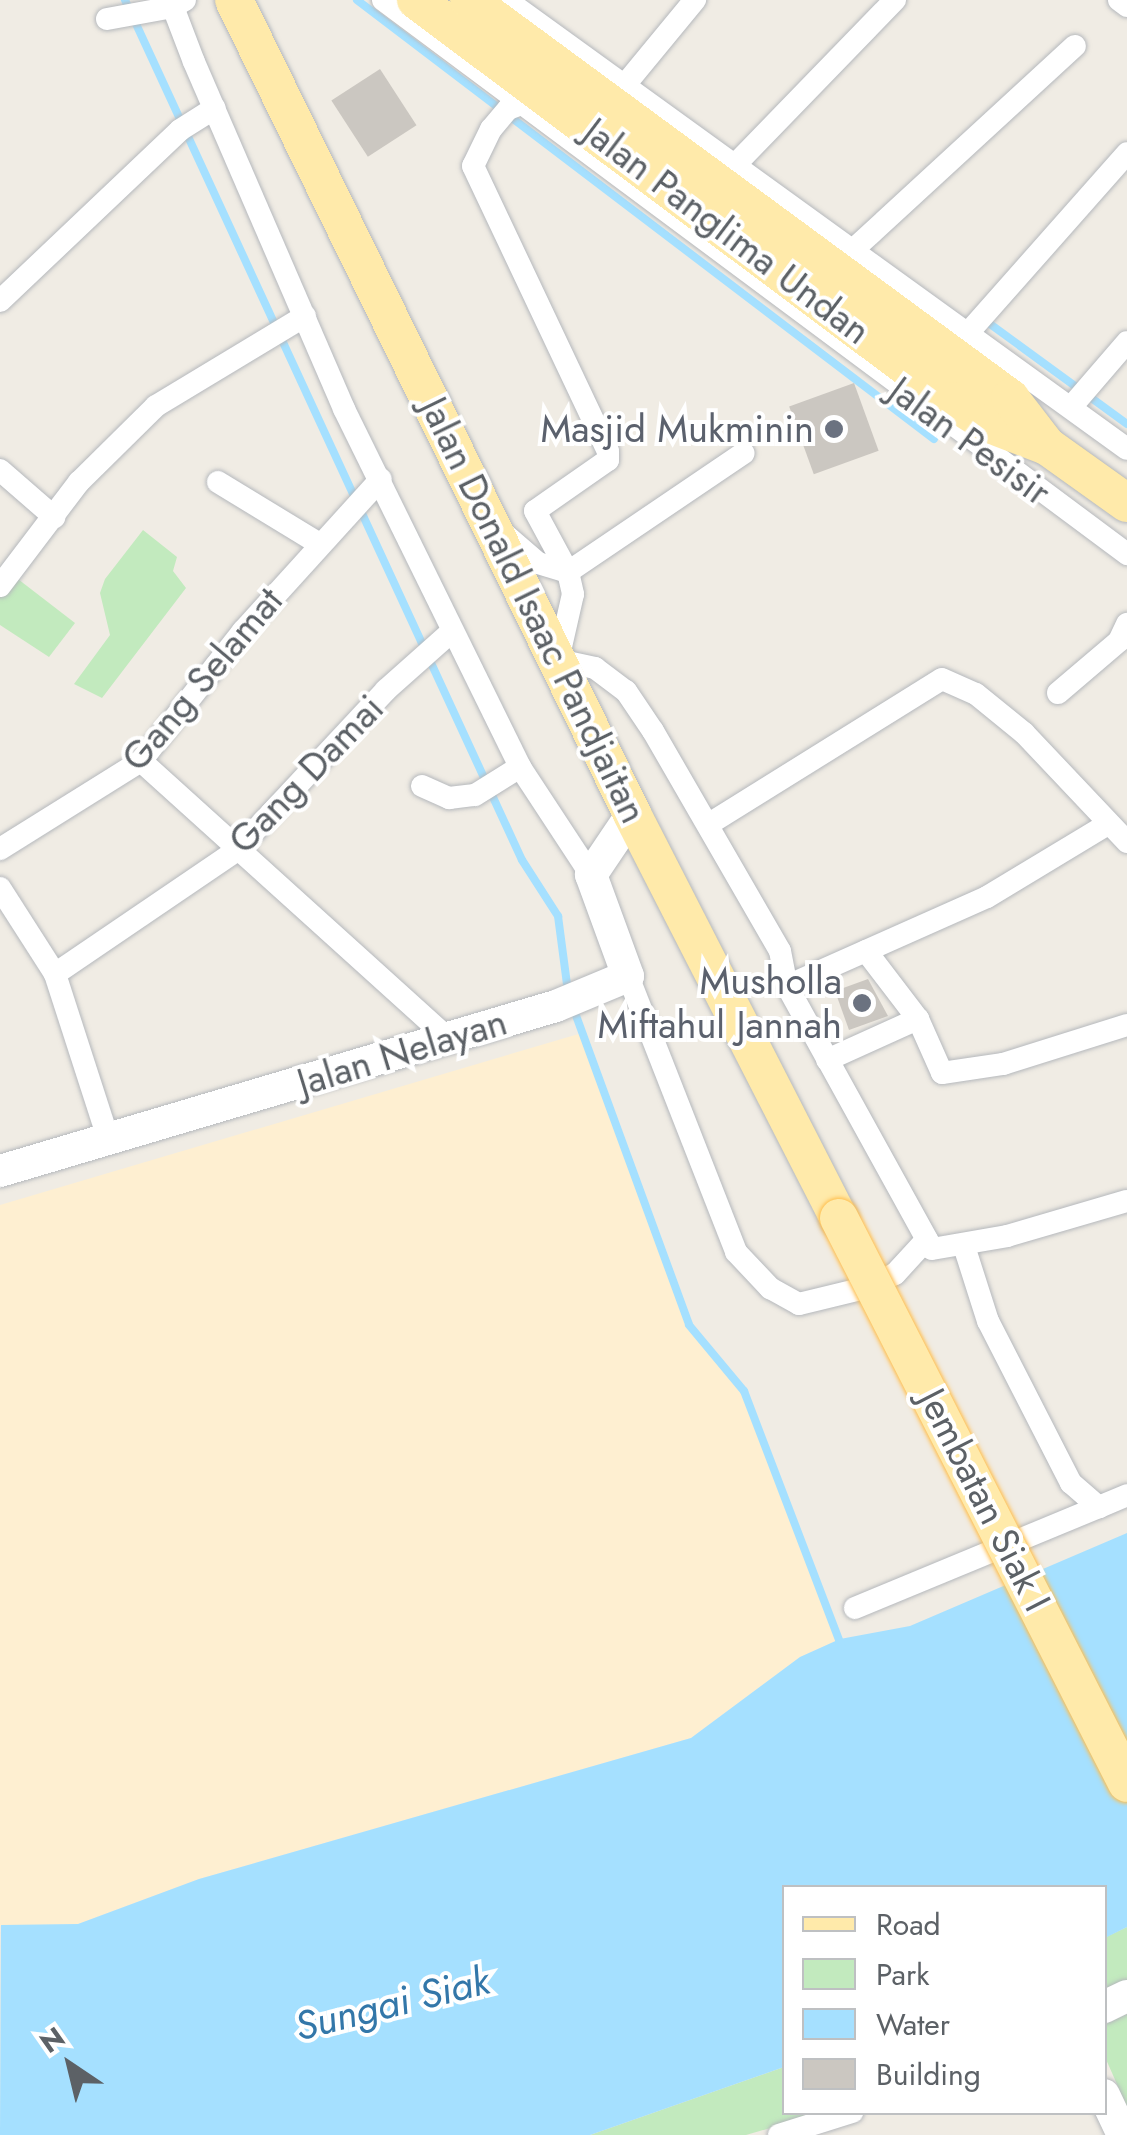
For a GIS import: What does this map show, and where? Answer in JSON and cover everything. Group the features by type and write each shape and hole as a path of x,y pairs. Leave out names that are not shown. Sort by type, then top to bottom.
{"main road":[{"name":"Jalan Donald Isaac Pandjaitan","path":"234,0 495,526 632,814 839,1218"},
{"name":"Jalan Panglima Undan","path":"416,0 476,8 668,132 1010,398 1048,446"},
{"name":"Jalan Panglima Undan","path":"476,8 721,240 952,402 999,428 1048,446 1127,503"},
{"path":"628,976 591,876 632,814"},
{"name":"Jalan Nelayan","path":"0,1171 556,1006 628,976"},
{"name":"Jembatan Siak I","path":"839,1218 1127,1783"},
{"path":"1107,2101 1123,2135"}],"street":[{"path":"384,0 516,106 721,240"},
{"path":"629,79 696,0"},
{"path":"741,157 894,0"},
{"path":"1119,0 1127,6"},
{"path":"476,8 629,79 668,132 741,157 979,317 1127,449"},
{"path":"148,9 286,326 373,484 443,638 591,876"},
{"path":"863,239 1075,46"},
{"path":"516,106 491,128 473,166 608,451 608,460 535,511 568,572 572,611 558,660 595,668 626,691 709,824 780,951 787,986 826,1060 927,1239 939,1252 1127,1201"},
{"path":"0,302 198,119"},
{"path":"979,317 1127,153"},
{"name":"Jalan Pesisir","path":"770,276 1127,554"},
{"path":"0,586 54,517 156,406 286,326"},
{"path":"1076,402 1127,342"},
{"path":"568,572 744,452"},
{"path":"0,470 54,517"},
{"path":"218,482 318,543"},
{"name":"Gang Selamat","path":"0,849 142,761 318,543 373,484"},
{"path":"495,526 538,563 568,572"},
{"path":"1058,693 1119,641 1127,624"},
{"name":"Gang Damai","path":"55,974 236,852 443,638"},
{"path":"709,824 942,679 976,694 1024,733 1127,842"},
{"path":"142,761 236,852 448,1038"},
{"path":"422,786 449,798 475,795 520,767"},
{"path":"787,986 987,897 1108,824"},
{"path":"0,888 55,974 109,1141"},
{"path":"866,951 918,1019 942,1073 1003,1064 1127,1025"},
{"path":"628,976 736,1252 770,1288 799,1304 869,1286 895,1274 927,1239"},
{"path":"826,1060 918,1019"},
{"path":"964,1246 988,1321 1048,1446 1071,1482 1099,1507"},
{"path":"855,1608 1127,1495"},
{"path":"778,2135 846,2122"}],"green space":[{"path":"143,530 177,557 173,571 186,588 102,698 74,684 110,635 100,593 105,579"},
{"path":"14,576 75,623 49,657 0,625 0,596"},
{"path":"1127,1927 1127,1983 1107,1993 1107,1937"},
{"path":"1127,2014 1127,2107 1107,2062 1107,2024"},
{"path":"782,2068 782,2115 816,2115 746,2135 590,2135"}],"sand":[{"path":"582,1033 689,1325 744,1391 840,1639 800,1657 691,1738 199,1879 78,1924 0,1926 0,1205"}],"water":[{"name":"Sungai Siak","path":"1127,1533 1127,1927 1107,1937 1107,1885 782,1885 782,2068 590,2135 0,2135 1,1925 78,1924 199,1879 691,1738 800,1657 840,1639 910,1626"}],"building":[{"path":"380,69 416,125 368,157 331,101"},
{"name":"Masjid Mukminin","path":"854,383 879,451 814,474 789,407"},
{"name":"Musholla Miftahul Jannah","path":"868,979 888,1016 849,1030 835,991"}],"waterway":[{"path":"125,0 522,860 558,916 568,992"},
{"path":"357,0 934,439"},
{"path":"990,324 1127,424"},
{"path":"574,1010 689,1325 744,1391 842,1647"}],"place":[{"name":"Masjid Mukminin","path":"834,429"},
{"name":"Musholla Miftahul Jannah","path":"862,1003"}]}
